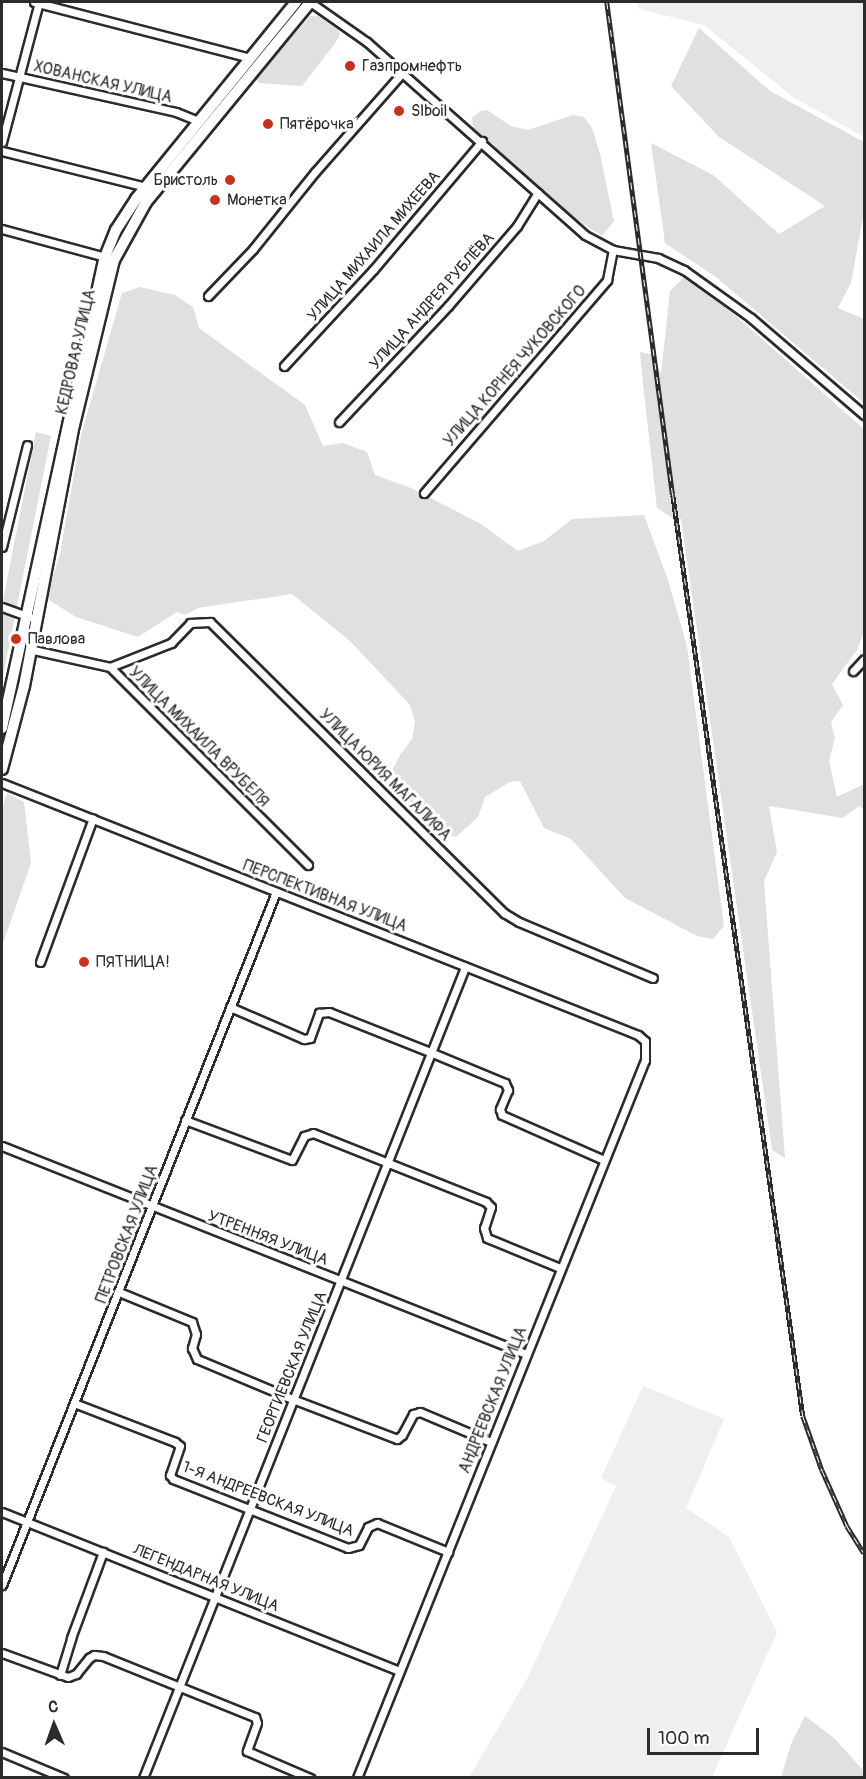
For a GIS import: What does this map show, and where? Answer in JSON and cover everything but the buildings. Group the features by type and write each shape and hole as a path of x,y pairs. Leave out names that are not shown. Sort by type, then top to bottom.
{"main road":[{"name":"КЕДРОВАЯ УЛИЦА","path":"2,769 77,376 105,257 116,230 146,187 296,2"},
{"name":"КЕДРОВАЯ УЛИЦА","path":"32,617 74,425 114,260 146,202 310,2"},
{"name":"КЕДРОВАЯ УЛИЦА","path":"2,728 26,648"}],"street":[{"path":"2,142 37,2 250,58"},
{"path":"310,2 347,26 482,141 585,235 613,250 673,263 706,284 788,348 864,415"},
{"name":"ХОВАНСКАЯ УЛИЦА","path":"2,73 176,112 198,121"},
{"path":"208,296 253,249 315,172 402,73"},
{"name":"УЛИЦА МИХАИЛА МИХЕЕВА","path":"284,366 373,270 482,141"},
{"path":"2,150 146,187"},
{"name":"УЛИЦА АНДРЕЯ РУБЛЁВА","path":"339,422 447,306 517,226 538,193"},
{"path":"2,229 105,257"},
{"name":"УЛИЦА КОРНЕЯ ЧУКОВСКОГО","path":"424,493 607,280 613,250"},
{"path":"2,547 27,446"},
{"path":"2,607 32,617"},
{"name":"УЛИЦА ЮРИЯ МАГАЛИФА","path":"110,667 171,643 190,623 210,622 504,913 519,922 653,978"},
{"name":"УЛИЦА МИХАИЛА ВРУБЕЛЯ","path":"26,648 110,667 308,865"},
{"path":"853,671 864,659"},
{"name":"ПЕРСПЕКТИВНАЯ УЛИЦА","path":"2,783 638,1035"},
{"path":"40,962 93,818"},
{"name":"ПЕТРОВСКАЯ УЛИЦА","path":"2,1585 276,892"},
{"name":"ГЕОРГИЕВСКАЯ УЛИЦА","path":"143,1778 465,967"},
{"path":"230,1007 304,1039 310,1038 319,1013 329,1012 430,1052 505,1083 508,1090 500,1110 502,1115 604,1160"},
{"name":"АНДРЕЕВСКАЯ УЛИЦА","path":"357,1778 645,1060 645,1041 638,1035"},
{"path":"185,1120 292,1160 308,1132 486,1202 491,1207 484,1228 487,1238 560,1268"},
{"name":"УТРЕННЯЯ УЛИЦА","path":"2,1146 526,1354"},
{"path":"119,1292 192,1322 196,1334 192,1348 197,1359 295,1400 397,1439 402,1436 412,1414 420,1412 491,1442"},
{"name":"1-Я АНДРЕЕВСКАЯ УЛИЦА","path":"74,1403 175,1442 180,1446 170,1474 173,1479 348,1548 359,1545 368,1527 377,1523 448,1552"},
{"name":"ЛЕГЕНДАРНАЯ УЛИЦА","path":"2,1512 399,1671"},
{"path":"60,1675 71,1638 103,1552"},
{"path":"2,1653 68,1677 76,1674 94,1655 103,1656 255,1718 257,1723 248,1751 310,1778"},
{"path":"2,1752 64,1778"}],"shaded area":[{"path":"638,2 864,2 864,137 793,97 704,25 639,9"},
{"path":"310,16 318,16 338,30 340,34 336,42 302,86 259,83 256,79"},
{"path":"699,28 770,91 864,142 864,211 851,283 838,308 864,319 864,403 716,277 665,243 651,143 713,175 779,234 825,206 719,137 671,86"},
{"path":"487,110 511,126 528,130 573,115 584,117 592,128 600,154 614,221 602,236 568,214 473,129 472,118 480,111"},
{"path":"685,276 737,317 864,429 864,632 857,650 832,684 843,705 831,722 835,738 829,761 837,797 864,784 864,809 859,806 843,818 769,806 777,852 764,881 785,1158 772,1150 681,519 671,517 657,508 640,352 651,354 661,374 670,291"},
{"path":"140,287 175,295 193,307 199,328 305,405 323,446 343,443 367,452 375,475 411,488 481,524 518,551 544,541 572,519 644,515 668,580 687,646 724,926 713,939 697,936 625,898 571,839 544,828 520,781 510,782 485,797 478,817 456,837 439,831 387,781 400,755 412,739 415,722 410,705 350,641 292,594 198,608 185,615 177,612 138,637 76,617 46,598 60,554 81,435 122,293"},
{"path":"36,432 51,436 2,681 2,606"},
{"path":"7,793 24,802 31,863 2,946 2,809"},
{"path":"643,1386 724,1419 686,1508 729,1537 777,1632 712,1777 469,1777 527,1679 616,1486 601,1478"},
{"path":"805,1716 835,1739 862,1769 864,1777 781,1777 791,1744"}],"railway":[{"path":"607,2 673,495 803,1416 822,1470 847,1526 864,1553"}],"place":[{"name":"Газпромнефть","path":"350,66"},
{"name":"Slboil","path":"399,111"},
{"name":"Пятёрочка","path":"268,124"},
{"name":"Бристоль","path":"230,180"},
{"name":"Монетка","path":"215,200"},
{"name":"Павлова","path":"16,639"},
{"name":"ПЯТНИЦА!","path":"84,962"}]}
